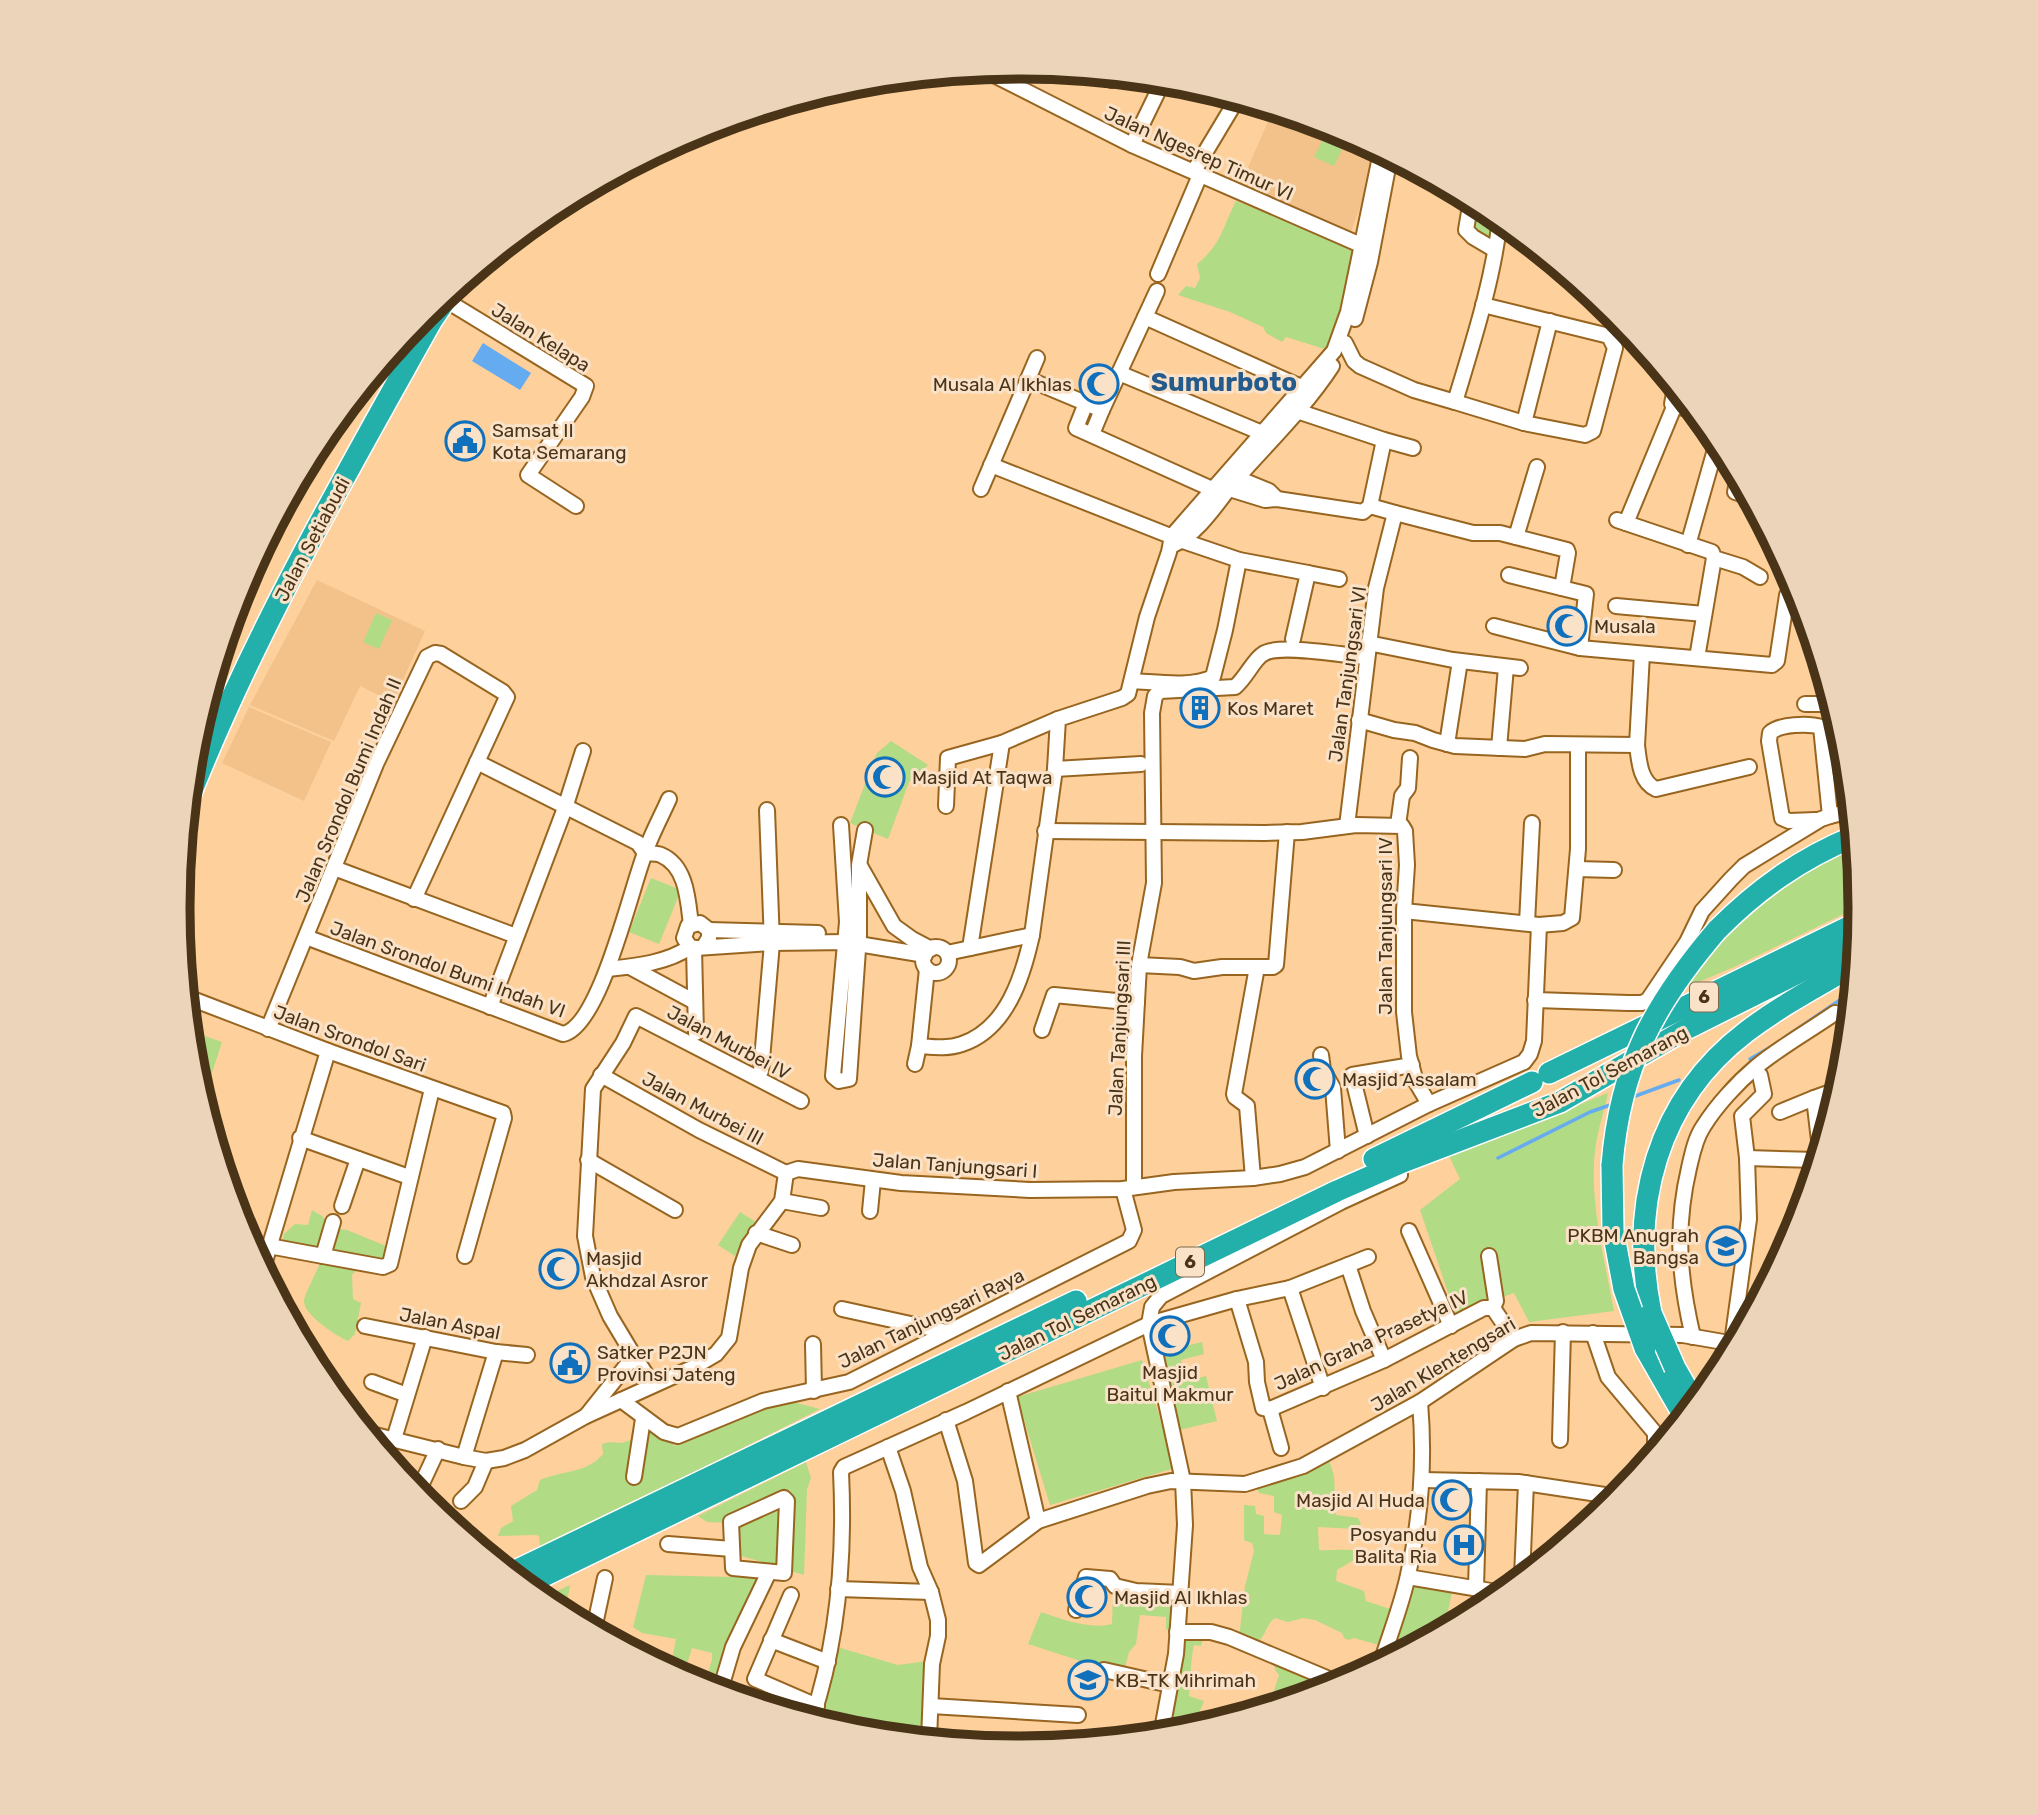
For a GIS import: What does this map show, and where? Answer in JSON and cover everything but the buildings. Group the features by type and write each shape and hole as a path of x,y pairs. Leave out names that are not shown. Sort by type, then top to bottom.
{"highway":[{"name":"Jalan Setiabudi","path":"202,767 246,666 304,550 429,325"},
{"name":"6","path":"1679,1408 1646,1348 1623,1289 1613,1231 1612,1165 1622,1097 1644,1033 1670,989 1717,930 1769,882 1796,863 1845,841"},
{"name":"Jalan Tol Semarang","path":"512,1563 1420,1138 1847,928"},
{"name":"Jalan Tol Semarang","path":"535,1580 1337,1191 1560,1102 1688,1028 1846,949"},
{"path":"1690,1393 1663,1345 1651,1313 1642,1243 1646,1199 1663,1139 1700,1077 1738,1039 1801,996 1845,970"}],"street":[{"name":"Jalan Ngesrep Timur VI","path":"1006,79 1132,145 1367,249"},
{"path":"1132,145 1158,91"},
{"path":"1158,275 1197,173 1233,107"},
{"path":"1225,483 1262,433 1308,390 1345,343 1367,249 1381,177 1381,162"},
{"path":"1381,177 1387,164"},
{"path":"1469,212 1466,230 1496,250"},
{"path":"1455,402 1483,305 1498,232"},
{"path":"1092,434 1157,291"},
{"name":"Jalan Kelapa","path":"455,301 586,386 582,397 528,475 576,506"},
{"path":"1345,343 1354,361 1360,366 1414,390 1524,422 1589,434 1593,430 1615,348 1609,337 1483,305"},
{"path":"946,806 948,758 1002,743 1058,719 1122,698 1130,691 1147,617 1175,541 1225,483 1297,411 1334,351 1352,313"},
{"path":"1145,317 1308,390"},
{"path":"1524,422 1550,321"},
{"path":"981,489 1037,358"},
{"path":"1119,373 1262,433"},
{"path":"1028,379 1102,410"},
{"path":"1672,398 1674,407 1680,408"},
{"path":"1086,403 1076,426 1225,483 1269,491 1278,499 1360,512 1370,506 1473,533 1500,533 1567,550 1562,588"},
{"path":"1674,407 1621,522 1712,552 1714,558 1697,658"},
{"path":"1297,411 1413,448"},
{"path":"1370,506 1384,440"},
{"path":"1688,545 1713,455"},
{"path":"991,465 1175,541 1239,560 1339,579"},
{"path":"1516,537 1537,467"},
{"name":"Jalan Tanjungsari VI","path":"1348,826 1376,589 1395,513"},
{"path":"1714,558 1742,567 1760,577"},
{"path":"1132,681 1184,682 1213,677 1239,560"},
{"path":"1293,639 1308,573"},
{"path":"1509,575 1586,594 1580,648"},
{"path":"1494,626 1580,648 1775,664 1787,595"},
{"path":"1616,606 1704,614"},
{"path":"1367,650 1513,667 1500,748"},
{"name":"Jalan Tanjungsari III","path":"1129,1188 1139,965 1154,883 1152,713 1157,693 1235,687 1260,656 1270,651 1367,650"},
{"name":"Jalan Srondol Bumi Indah II","path":"268,1029 376,764 427,657 435,653 441,654 503,692 506,699 477,762"},
{"path":"1642,654 1637,745 1645,780 1656,789 1749,767"},
{"path":"1447,744 1460,661"},
{"path":"1805,704 1822,704"},
{"path":"919,1046 955,1046 984,1032 1004,1008 1024,971 1045,847 1058,719"},
{"path":"1359,720 1415,733 1447,744 1530,749 1545,744 1637,745"},
{"path":"1825,818 1821,727 1813,725 1774,729 1770,733 1769,741 1782,818 1789,821 1825,818 1842,813"},
{"path":"970,948 1002,743"},
{"path":"1404,911 1533,924 1563,923 1572,918 1577,869 1578,745"},
{"path":"490,1007 565,808 583,751"},
{"path":"1398,825 1402,796 1408,788 1410,758"},
{"path":"414,899 477,762 565,808 644,846 664,857 680,874 700,926 709,938 674,957 608,969 644,846 668,799"},
{"path":"1055,769 1141,764"},
{"path":"761,1071 772,937 767,810"},
{"path":"1535,1000 1642,1003 1648,1000 1687,942 1702,911 1731,879 1744,866 1825,818"},
{"name":"Jalan Tanjungsari I","path":"786,1174 798,1169 873,1180 1030,1190 1129,1188 1174,1181 1253,1178 1292,1171 1338,1151 1429,1104 1524,1062 1530,1054 1534,1041 1535,1000 1532,823"},
{"path":"841,825 855,840 859,865 852,938 834,1076 839,1081 849,1079 852,938 855,840"},
{"name":"Jalan Tanjungsari IV","path":"1045,831 1287,832 1348,826 1398,825 1405,831 1407,865 1404,1012 1416,1082 1429,1104"},
{"path":"1139,965 1180,967 1194,971 1222,967 1273,967 1277,963 1287,832"},
{"path":"772,937 696,947 686,943 685,933 700,926 772,937 852,938 928,956 940,948 947,953 949,961 943,971 934,973 928,956 912,939 894,926 859,865"},
{"path":"334,868 516,936"},
{"path":"1577,869 1614,870"},
{"path":"947,953 1032,935"},
{"name":"Jalan Srondol Bumi Indah VI","path":"306,937 563,1034 577,1027 586,1015 608,969"},
{"path":"696,947 696,1033"},
{"path":"915,1065 928,956"},
{"path":"630,967 695,1002"},
{"path":"1253,1178 1247,1106 1234,1094 1257,967"},
{"path":"1042,1030 1054,995 1137,1003"},
{"name":"Jalan Srondol Sari","path":"196,1000 432,1089 501,1111 504,1118 466,1255"},
{"path":"1693,1337 1685,1303 1679,1224 1693,1151 1702,1129 1756,1067 1835,1013"},
{"name":"Jalan Murbei IV","path":"601,1075 623,1043 636,1016 639,1016 801,1101"},
{"path":"267,1254 328,1051"},
{"path":"1321,1055 1323,1070 1333,1088 1338,1151"},
{"path":"1367,1136 1352,1075 1412,1065"},
{"path":"601,1075 593,1089 592,1098 585,1236 588,1261 610,1316 653,1385"},
{"name":"Jalan Murbei III","path":"601,1075 699,1130 786,1174"},
{"path":"1736,1324 1749,1219 1747,1158 1742,1116 1765,1094 1760,1075"},
{"path":"269,1246 388,1266 432,1089"},
{"path":"1780,1112 1826,1094"},
{"path":"1814,1098 1818,1129"},
{"path":"300,1138 409,1177"},
{"path":"342,1206 358,1158"},
{"path":"1747,1158 1808,1160"},
{"path":"588,1160 675,1210"},
{"path":"381,1436 486,1461 510,1457 586,1416 694,1367 716,1354 726,1343 733,1322 741,1268 749,1245 755,1233 782,1201 786,1174"},
{"path":"1163,1723 1177,1632 1185,1525 1183,1481 1149,1324 1152,1307 1161,1296 1341,1202 1400,1175"},
{"path":"870,1211 873,1180"},
{"name":"Jalan Tanjungsari Raya","path":"621,1399 664,1433 684,1436 763,1401 849,1382 1132,1239 1134,1230 1129,1188"},
{"path":"782,1201 821,1208"},
{"path":"323,1256 333,1222"},
{"path":"1409,1231 1451,1326"},
{"path":"755,1233 792,1245"},
{"path":"1489,1256 1496,1301 1493,1308"},
{"path":"816,1710 828,1662 838,1589 843,1524 841,1472 844,1467 1149,1324 1237,1299 1290,1288 1350,1268 1368,1257"},
{"path":"1350,1268 1363,1311 1384,1360"},
{"path":"1290,1288 1323,1388"},
{"path":"1237,1299 1256,1362 1263,1408 1270,1409 1281,1448"},
{"name":"Jalan Graha Prasetya IV","path":"1270,1409 1384,1360 1479,1310 1493,1308 1514,1339"},
{"path":"842,1309 947,1332"},
{"name":"Jalan Aspal","path":"365,1326 527,1356"},
{"path":"1560,1440 1563,1332"},
{"name":"Jalan Klentengsari","path":"946,1420 965,1480 978,1565 1038,1521 1147,1486 1183,1481 1245,1484 1303,1466 1420,1402 1514,1339 1531,1333 1693,1337 1724,1342"},
{"path":"1593,1333 1608,1377 1655,1433 1655,1438"},
{"path":"394,1438 425,1337"},
{"path":"813,1344 814,1391"},
{"path":"464,1457 496,1352"},
{"path":"586,1416 634,1356"},
{"path":"372,1382 407,1395"},
{"path":"1008,1391 1038,1521"},
{"path":"1385,1652 1408,1577 1422,1480 1420,1402"},
{"path":"634,1477 643,1419"},
{"path":"888,1447 903,1491 920,1567 931,1592 938,1620 939,1633 932,1664 930,1731"},
{"path":"422,1482 438,1449"},
{"path":"461,1501 475,1487 486,1461"},
{"path":"1422,1480 1526,1483 1604,1495"},
{"path":"1476,1588 1479,1481"},
{"path":"1522,1566 1526,1483"},
{"path":"785,1498 783,1573 733,1569 732,1549 732,1521 785,1498"},
{"path":"668,1544 732,1549"},
{"path":"723,1681 733,1647 769,1572"},
{"path":"1076,1610 1086,1577 1112,1580 1115,1586 1132,1591 1181,1593"},
{"path":"1408,1577 1488,1590"},
{"path":"596,1620 605,1578"},
{"path":"838,1589 931,1592"},
{"path":"791,1595 755,1681 806,1708"},
{"path":"1177,1632 1210,1632 1229,1637 1325,1677"},
{"path":"771,1640 828,1662"},
{"path":"1104,1670 1171,1685"},
{"path":"931,1706 1078,1715"}],"shaded area":[{"path":"1269,118 1375,159 1373,173 1350,234 1240,186"},
{"path":"317,580 425,631 393,702 360,686 334,741 250,705"},
{"path":"249,707 331,742 304,801 222,763"},
{"name":"PKBM Anugrah Bangsa","path":"1714,1233 1743,1238 1737,1264 1709,1259"}],"green space":[{"path":"1324,137 1344,145 1334,166 1314,157"},
{"path":"1236,201 1337,241 1355,253 1346,308 1328,350 1286,337 1282,342 1266,333 1263,327 1230,312 1178,295 1186,286 1195,288 1200,278 1197,264 1217,242"},
{"path":"1473,215 1493,228 1489,236 1479,237 1472,223"},
{"path":"376,613 392,620 379,649 363,642"},
{"path":"232,646 235,647 224,673"},
{"path":"891,741 928,765 909,782 888,839 850,823 877,753"},
{"path":"1846,852 1848,912 1678,991 1719,937 1769,897 1827,860"},
{"path":"651,878 681,890 659,944 629,932"},
{"path":"202,1035 222,1042 209,1082 206,1069"},
{"path":"1608,1093 1596,1144 1594,1190 1614,1311 1529,1322 1514,1293 1455,1313 1420,1210 1460,1179 1449,1156"},
{"path":"312,1210 322,1216 332,1228 347,1230 386,1246 386,1268 357,1269 352,1275 353,1299 361,1303 355,1334 348,1341 321,1324 305,1306 305,1298 321,1260 282,1244 284,1234 295,1224 308,1225"},
{"path":"740,1212 756,1222 735,1256 718,1245"},
{"path":"1202,1342 1204,1354 1181,1360 1186,1381 1206,1376 1217,1421 1180,1430 1161,1352"},
{"path":"1142,1360 1175,1468 1050,1505 1017,1397"},
{"path":"793,1402 820,1409 568,1536 560,1536 540,1547 539,1536 536,1535 498,1536 501,1528 513,1521 511,1506 537,1490 540,1480 590,1465 603,1454 602,1444 622,1443 637,1438 641,1429 656,1429 675,1446 754,1405"},
{"path":"1329,1460 1334,1476 1336,1515 1358,1518 1361,1524 1356,1529 1318,1527 1319,1550 1359,1552 1357,1558 1337,1570 1336,1581 1364,1591 1366,1601 1390,1609 1379,1645 1354,1638 1349,1640 1344,1638 1342,1633 1315,1620 1303,1618 1288,1622 1275,1618 1255,1644 1239,1638 1245,1586 1254,1551 1252,1543 1244,1540 1244,1505 1255,1506 1256,1514 1264,1516 1264,1534 1280,1535 1282,1515 1274,1512 1274,1496 1259,1493 1257,1488 1262,1482"},
{"path":"806,1462 811,1478 807,1489 804,1575 735,1554 733,1523 707,1522 698,1516"},
{"path":"733,1570 766,1574 730,1683 707,1675 712,1653 692,1648 686,1666 672,1660 676,1639 642,1633 633,1627 646,1575 732,1577"},
{"path":"1408,1576 1453,1588 1447,1617 1387,1650"},
{"path":"570,1585 567,1602 553,1593"},
{"path":"1115,1589 1129,1592 1131,1602 1156,1601 1162,1597 1178,1595 1175,1628 1166,1630 1166,1617 1140,1615 1136,1644 1129,1652 1124,1671 1108,1670 1028,1644 1041,1612 1085,1625 1112,1624"},
{"path":"1180,1636 1203,1638 1201,1646 1194,1645 1189,1696 1204,1701 1198,1716 1169,1722"},
{"path":"837,1647 898,1665 928,1661 925,1730 819,1711"},
{"path":"1274,1663 1320,1678 1272,1696 1279,1675"}],"water":[{"path":"483,343 531,373 520,390 472,361"}],"waterway":[{"path":"1784,1038 1843,999"},
{"path":"1750,1059 1769,1048"},
{"path":"1630,1098 1679,1080"},
{"path":"1498,1158 1590,1112 1613,1104"}],"place":[{"name":"Musala Al Ikhlas","path":"1099,384"},
{"name":"Samsat II Kota Semarang","path":"465,441"},
{"name":"Musala","path":"1567,626"},
{"name":"Kos Maret","path":"1200,708"},
{"name":"Masjid At Taqwa","path":"885,777"},
{"name":"Masjid Assalam","path":"1315,1079"},
{"name":"PKBM Anugrah Bangsa","path":"1726,1246"},
{"name":"Masjid Akhdzal Asror","path":"559,1269"},
{"name":"Masjid Baitul Makmur","path":"1170,1336"},
{"name":"Satker P2JN Provinsi Jateng","path":"570,1363"},
{"name":"Masjid Al Huda","path":"1452,1500"},
{"name":"Posyandu Balita Ria","path":"1464,1545"},
{"name":"Masjid Al Ikhlas","path":"1087,1597"},
{"name":"KB-TK Mihrimah","path":"1088,1680"}],"district":[{"name":"Sumurboto","path":"1224,382"}]}
